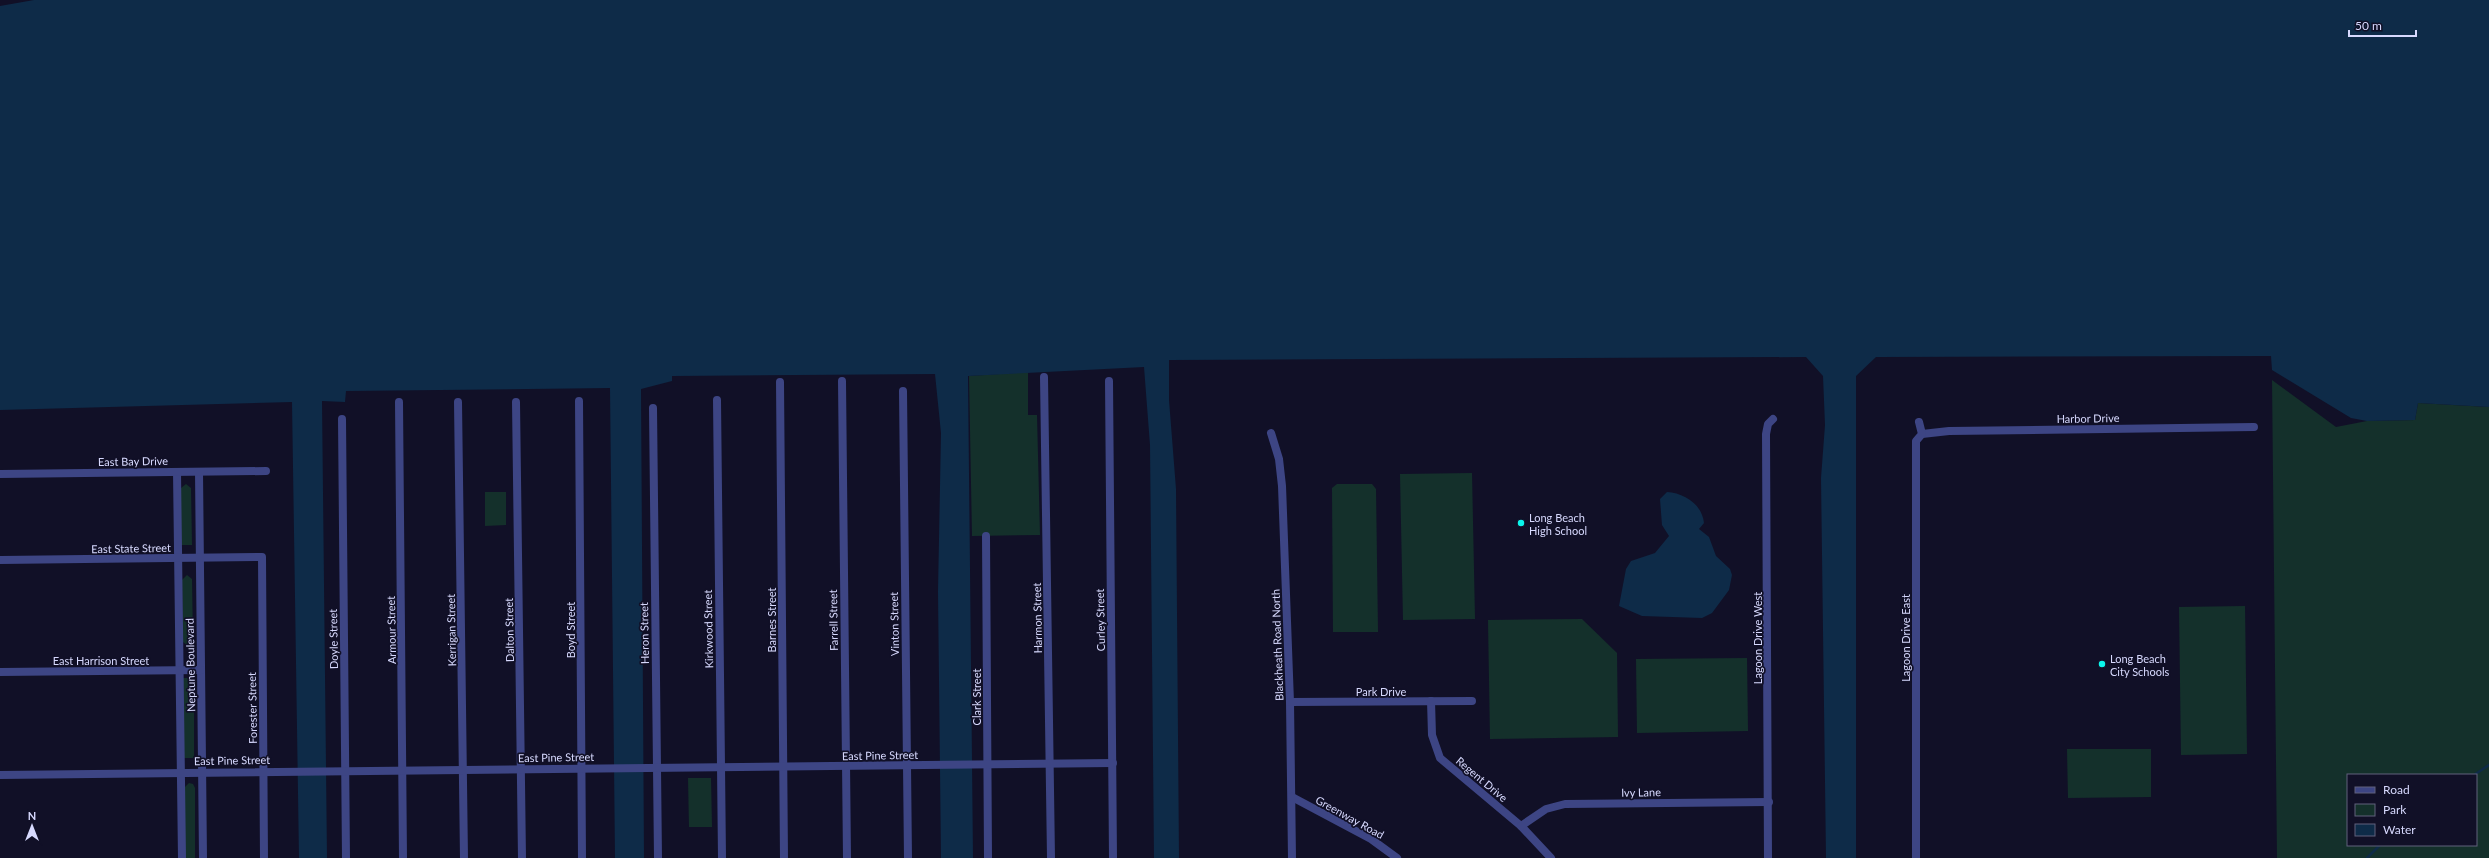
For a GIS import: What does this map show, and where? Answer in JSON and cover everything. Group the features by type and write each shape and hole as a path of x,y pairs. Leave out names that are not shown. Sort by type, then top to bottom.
{"street":[{"name":"Harmon Street","path":"1044,377 1051,858"},
{"name":"Farrell Street","path":"842,381 846,858"},
{"name":"Curley Street","path":"1109,381 1113,858"},
{"name":"Barnes Street","path":"780,382 784,858"},
{"name":"Vinton Street","path":"903,391 908,858"},
{"name":"Kirkwood Street","path":"717,400 722,858"},
{"name":"Boyd Street","path":"579,401 582,858"},
{"name":"Armour Street","path":"399,402 403,858"},
{"name":"Kerrigan Street","path":"458,402 464,858"},
{"name":"Dalton Street","path":"516,402 522,858"},
{"name":"Heron Street","path":"653,408 653,768 658,858"},
{"name":"Doyle Street","path":"342,419 346,858"},
{"name":"Lagoon Drive West","path":"1768,858 1769,802 1766,434 1768,424 1773,419"},
{"path":"1919,422 1922,434"},
{"name":"Harbor Drive","path":"1922,434 1949,431 2254,427"},
{"name":"Blackheath Road North","path":"1272,433 1282,486 1290,702 1292,858"},
{"name":"Lagoon Drive East","path":"1916,858 1916,441 1922,434"},
{"name":"East Bay Drive","path":"0,474 266,471"},
{"name":"Neptune Boulevard","path":"177,472 182,858"},
{"name":"Neptune Boulevard","path":"199,472 203,858"},
{"name":"Clark Street","path":"986,536 988,858"},
{"name":"East State Street","path":"0,560 262,557"},
{"name":"Forester Street","path":"262,557 264,858"},
{"name":"East Harrison Street","path":"0,672 201,670"},
{"name":"Park Drive","path":"1290,702 1472,702"},
{"name":"Regent Drive","path":"1431,702 1432,735 1440,758 1520,826 1551,858"},
{"name":"East Pine Street","path":"0,775 336,770 1113,763"},
{"name":"Greenway Road","path":"1292,797 1371,839 1397,858"},
{"name":"Ivy Lane","path":"1520,826 1546,809 1565,804 1769,802"}],"green space":[{"path":"1028,372 1028,415 1037,415 1040,535 972,536 969,376"},
{"path":"2272,380 2336,427 2367,421 2415,420 2418,403 2489,407 2489,858 2277,858"},
{"path":"1472,473 1475,619 1403,620 1400,474"},
{"path":"186,484 191,488 192,545 181,545 181,488"},
{"path":"1337,484 1372,484 1376,489 1378,632 1333,632 1332,488"},
{"path":"485,492 506,492 506,525 485,526"},
{"path":"187,575 192,579 193,641 188,646 183,642 182,580"},
{"path":"2245,606 2247,754 2181,755 2179,607"},
{"path":"1582,619 1617,653 1618,737 1490,739 1488,620"},
{"path":"1747,658 1748,731 1637,733 1636,659"},
{"path":"183,678 194,678 194,758 184,758"},
{"path":"2067,749 2151,749 2151,797 2068,798"},
{"path":"688,778 711,778 712,827 689,827"},
{"path":"189,783 193,784 195,788 195,858 185,858 184,788"}],"water":[{"path":"34,0 2489,0 2489,407 2418,403 2415,420 2367,421 2351,418 2272,370 2271,356 1876,357 1856,376 1856,858 1826,858 1821,478 1825,425 1823,376 1806,357 1169,360 1169,400 1176,489 1179,858 1154,858 1150,445 1144,367 968,376 973,858 941,858 938,592 941,433 935,374 672,376 672,381 641,389 644,858 615,858 610,388 346,391 345,402 322,401 327,858 299,858 292,402 0,410 0,6"},
{"path":"1667,492 1686,497 1700,510 1704,523 1699,529 1709,537 1716,556 1730,569 1732,575 1729,590 1712,613 1702,618 1642,616 1619,606 1626,569 1631,561 1655,553 1669,536 1662,525 1660,499"}],"waterway":[{"path":"2476,774 2489,765"},
{"path":"2367,858 2379,846"}],"place":[{"name":"Long Beach High School","path":"1521,523"},
{"name":"Long Beach City Schools","path":"2102,664"}]}
